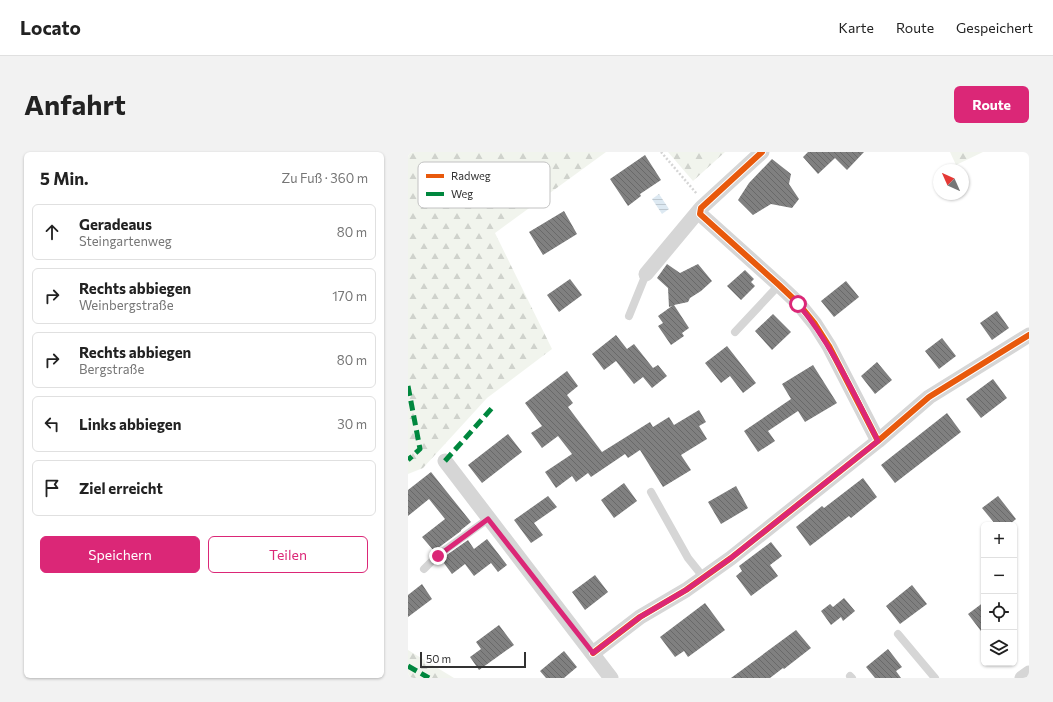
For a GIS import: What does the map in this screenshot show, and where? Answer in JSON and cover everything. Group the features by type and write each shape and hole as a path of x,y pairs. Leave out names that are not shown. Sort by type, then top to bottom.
{"street":[{"path":"646,274 702,208 762,152"},
{"path":"702,208 798,304 818,330 829,346 878,441"},
{"path":"593,653 640,617 704,578 878,441 930,397 1029,335"},
{"path":"445,462 611,678"},
{"path":"1022,678 1029,673"}],"lane":[{"path":"629,316 646,274"},
{"path":"735,332 779,285"},
{"path":"651,492 688,558 704,578"},
{"path":"424,569 438,556 488,519"},
{"path":"898,634 935,678"}],"path":[{"path":"661,152 702,208"}],"green space":[{"path":"408,152 606,152 550,193 550,162 418,162 418,208 529,208 495,233 552,349 487,398 423,468 408,474"},
{"path":"668,152 725,152 693,181"},
{"path":"950,152 983,152 958,164 956,164"},
{"path":"408,650 454,678 408,678"}],"shaded area":[{"path":"659,194 669,209 662,214 652,199"}],"building":[{"path":"808,152 864,152 847,170 835,158 818,174 803,157"},
{"path":"645,155 661,180 640,194 641,196 628,206 610,179"},
{"path":"772,159 791,174 789,184 799,199 792,208 771,204 753,215 738,200 749,183"},
{"path":"564,211 577,234 543,255 529,232"},
{"path":"667,264 680,273 698,264 712,281 690,298 688,302 674,305 689,328 682,333 684,336 671,345 658,326 663,323 658,316 672,306 669,307 668,288 657,278"},
{"path":"745,270 754,279 751,282 755,286 741,300 727,286"},
{"path":"570,279 582,295 559,312 547,295"},
{"path":"846,281 859,297 834,317 821,301"},
{"path":"997,311 1009,328 992,340 980,323"},
{"path":"773,314 791,332 772,350 755,331"},
{"path":"616,335 627,349 634,344 653,368 658,365 667,376 652,388 643,377 634,384 616,361 604,370 592,354"},
{"path":"942,338 956,356 939,369 925,351"},
{"path":"727,346 756,383 743,393 730,376 721,383 705,363"},
{"path":"877,362 892,380 875,394 861,376"},
{"path":"813,365 837,403 805,422 798,411 768,431 775,441 758,452 744,431 791,399 782,384"},
{"path":"567,371 578,386 567,395 573,403 568,407 602,452 650,422 653,427 669,417 674,425 699,410 706,422 699,426 707,439 681,455 691,470 663,487 640,450 628,458 625,454 591,477 588,473 576,482 572,476 556,488 545,472 572,454 558,436 542,448 531,433 542,426 525,403"},
{"path":"993,379 1007,398 981,418 966,399"},
{"path":"947,413 961,432 895,483 881,465"},
{"path":"508,434 522,452 482,483 468,465"},
{"path":"431,472 471,522 434,551 422,537 445,519 429,499 408,516 408,490"},
{"path":"863,478 877,497 851,518 849,516 810,546 796,527 822,506 824,508"},
{"path":"624,483 637,501 614,518 601,500"},
{"path":"736,486 748,508 721,524 708,502"},
{"path":"548,496 557,507 534,523 543,535 531,543 514,520"},
{"path":"998,496 1016,519 1012,522 994,522 982,508"},
{"path":"487,539 507,565 498,572 491,563 474,576 465,564 452,574 441,559 468,540 474,549"},
{"path":"771,542 782,556 770,565 778,576 751,596 736,576 742,571 739,566"},
{"path":"595,575 608,592 585,610 572,592"},
{"path":"422,584 432,599 408,617 408,595"},
{"path":"912,585 927,604 900,624 886,606"},
{"path":"844,598 855,611 843,621 841,617 831,625 821,611 830,604 833,607"},
{"path":"705,603 725,630 688,657 684,651 675,657 660,637"},
{"path":"981,604 981,631 968,614"},
{"path":"499,625 514,645 479,670 470,657 481,649 476,642"},
{"path":"796,630 811,648 784,669 783,668 770,678 731,678"},
{"path":"888,649 902,667 896,671 901,678 875,678 866,667"},
{"path":"564,651 577,667 564,678 546,678 540,671"}],"marked path":[{"path":"408,386 420,449 408,460"},
{"path":"445,461 492,408"},
{"path":"408,666 429,678"}],"cycle path":[{"path":"762,152 701,208 700,214 798,303 815,324 829,346 878,441"},
{"path":"593,653 640,617 686,590 731,558 878,441 929,397 1029,335"}],"route":[{"path":"438,556 488,519 593,653 640,617 686,590 731,558 878,441 829,346 815,324 798,304"}]}
